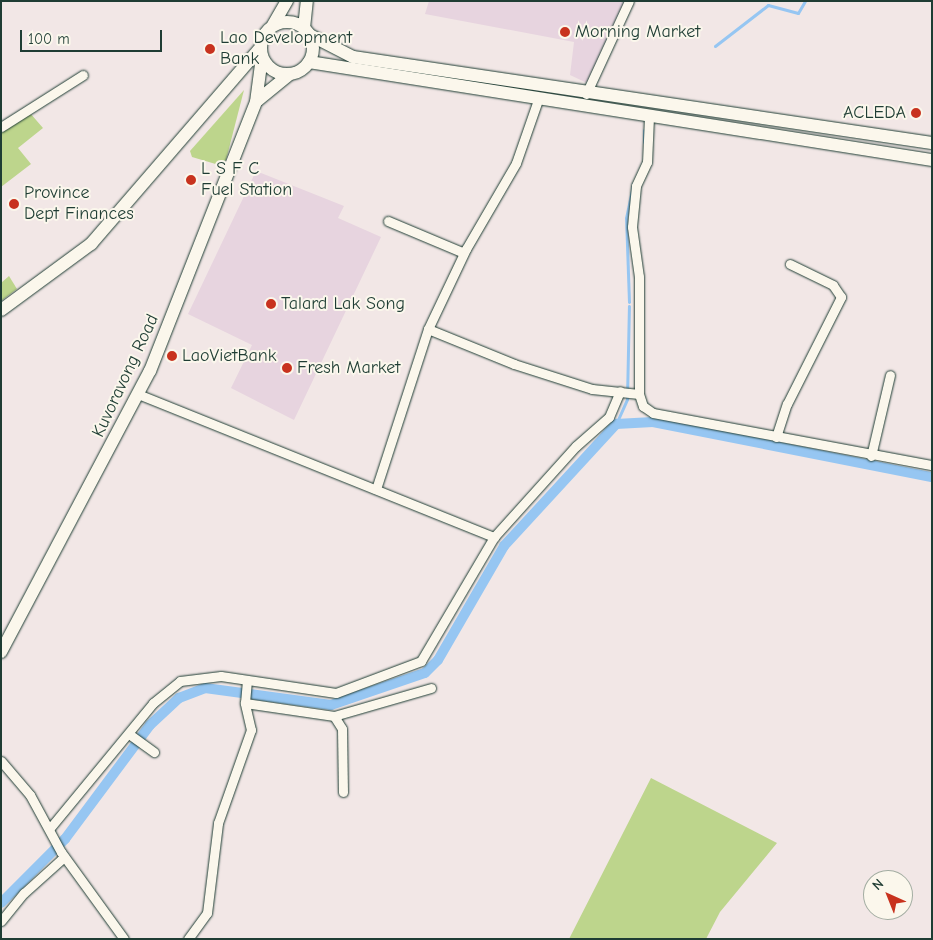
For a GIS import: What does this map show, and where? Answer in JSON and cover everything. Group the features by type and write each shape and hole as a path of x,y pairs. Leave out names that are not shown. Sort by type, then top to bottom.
{"main road":[{"path":"256,102 261,53 272,26 287,1"},
{"path":"307,1 307,31 313,48 309,62"},
{"path":"272,26 289,21 353,57 586,94 932,143"},
{"path":"261,53 276,72 290,74"},
{"path":"1,310 91,244 261,53"},
{"path":"256,102 290,74 309,62 538,100 932,160"},
{"name":"Kuvoravong Road","path":"1,652 138,394 256,102"}],"street":[{"path":"586,94 629,1"},
{"path":"1,127 84,75"},
{"path":"376,489 428,329 464,253 516,163 538,100"},
{"path":"649,117 646,162 636,186 632,227 639,276 639,394 643,406 653,413 871,456 932,465"},
{"path":"388,221 464,253"},
{"path":"776,437 787,404 841,297 833,285 790,264"},
{"path":"428,329 514,364 592,388 639,394"},
{"path":"871,456 890,376"},
{"path":"50,828 153,703 180,681 201,676 247,680 336,693 412,666 427,653 494,537 576,446 609,417 620,391"},
{"path":"138,394 494,537"},
{"path":"188,939 207,913 218,823 250,730 245,703 247,680"},
{"path":"245,703 334,716 431,688"},
{"path":"334,716 342,729 343,792"},
{"path":"129,734 154,752"},
{"path":"1,761 30,795 63,854 124,939"},
{"path":"1,921 24,893 63,854"}],"shaded area":[{"name":"Morning Market","path":"429,1 625,1 587,83 570,75 574,42 425,14"},
{"name":"Talard Lak Song","path":"256,171 344,206 338,218 381,237 294,420 231,388 252,345 188,314"}],"green space":[{"path":"244,90 226,160 219,165 192,157 190,151"},
{"path":"30,113 43,128 18,148 31,164 1,187 1,130"},
{"path":"9,276 17,289 1,301 1,283"},
{"path":"651,778 777,843 720,912 706,939 569,939"}],"waterway":[{"path":"715,46 768,5 798,13 805,1"},
{"path":"644,130 644,142"},
{"path":"629,302 626,218 633,184"},
{"path":"616,424 627,399 629,306"},
{"path":"1,903 65,839 150,725 179,698 205,688 331,705 425,673 438,660 504,546 616,424 653,422 932,477"}],"place":[{"name":"Morning Market","path":"565,32"},
{"name":"Lao Development Bank","path":"210,49"},
{"name":"ACLEDA","path":"916,113"},
{"name":"L S F C Fuel Station","path":"191,180"},
{"name":"Province Dept Finances","path":"14,204"},
{"name":"Talard Lak Song","path":"271,304"},
{"name":"LaoVietBank","path":"172,356"},
{"name":"Fresh Market","path":"287,368"}]}
